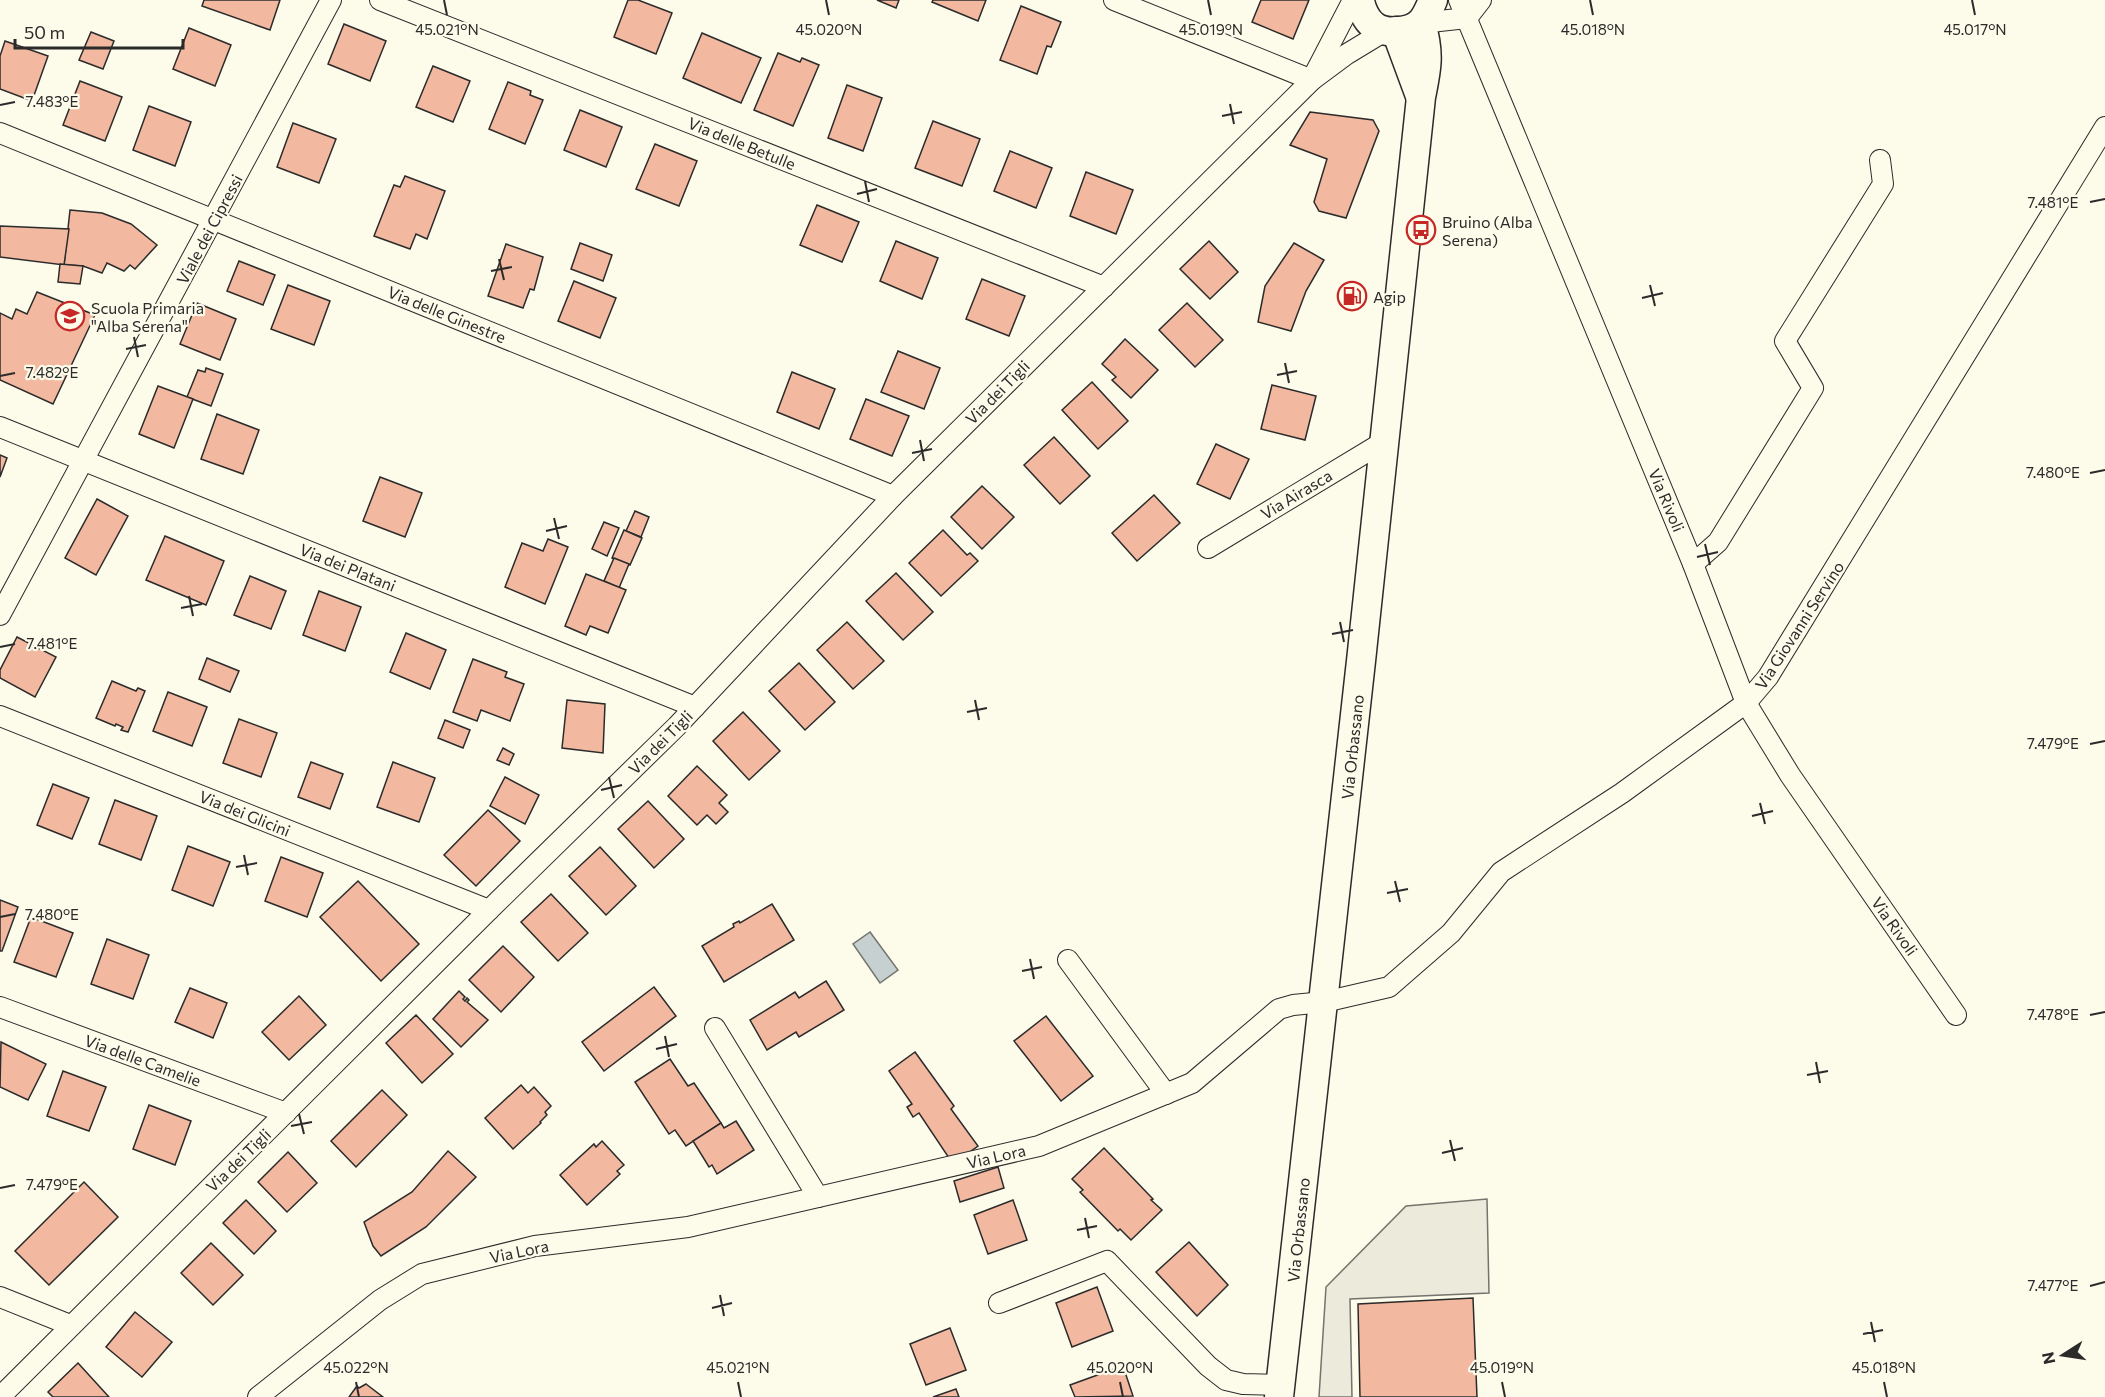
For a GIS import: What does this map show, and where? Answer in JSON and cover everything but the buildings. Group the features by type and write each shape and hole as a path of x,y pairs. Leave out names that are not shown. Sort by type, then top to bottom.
{"main road":[{"name":"Via Orbassano","path":"1280,1391 1421,97 1409,21 1373,26 1365,16 1360,0"}],"street":[{"name":"Viale dei Cipressi","path":"0,615 331,0"},
{"name":"Via delle Betulle","path":"380,0 1104,287"},
{"path":"1114,0 1312,80"},
{"name":"Via dei Tigli","path":"1312,80 1353,0"},
{"path":"1409,21 1463,9 1481,0"},
{"name":"Via Rivoli","path":"1463,9 1693,564 1746,703 1790,776 1956,1015"},
{"name":"Via dei Tigli","path":"0,1396 695,707 893,496 1312,80 1347,54 1409,21"},
{"name":"Via Giovanni Servino","path":"1324,1002 1389,987 1451,933 1501,872 1622,793 1746,703 1774,668 2105,127"},
{"name":"Via delle Ginestre","path":"0,133 893,496"},
{"path":"1693,564 1718,542 1813,388 1785,341 1883,184 1880,160"},
{"name":"Via dei Platani","path":"0,427 695,707"},
{"name":"Via Airasca","path":"1208,548 1385,441"},
{"name":"Via dei Glicini","path":"0,716 489,910"},
{"path":"1068,960 1166,1094"},
{"name":"Via Lora","path":"258,1397 380,1300 422,1274 535,1246 687,1227 1039,1146 1192,1083 1279,1009 1293,1005 1324,1002"},
{"name":"Via delle Camelie","path":"0,1006 286,1113"},
{"path":"715,1028 818,1197"},
{"path":"999,1303 1107,1261 1208,1366 1226,1380 1280,1391"},
{"path":"0,1297 70,1325"}],"shaded area":[{"path":"870,932 898,970 880,983 853,944"},
{"path":"1487,1199 1489,1293 1350,1299 1352,1397 1319,1397 1326,1287 1406,1206"}],"place":[{"name":"Bruino (Alba Serena)","path":"1421,230"},
{"name":"Agip","path":"1352,296"},
{"name":"Scuola Primaria \"Alba Serena\"","path":"70,316"}]}
